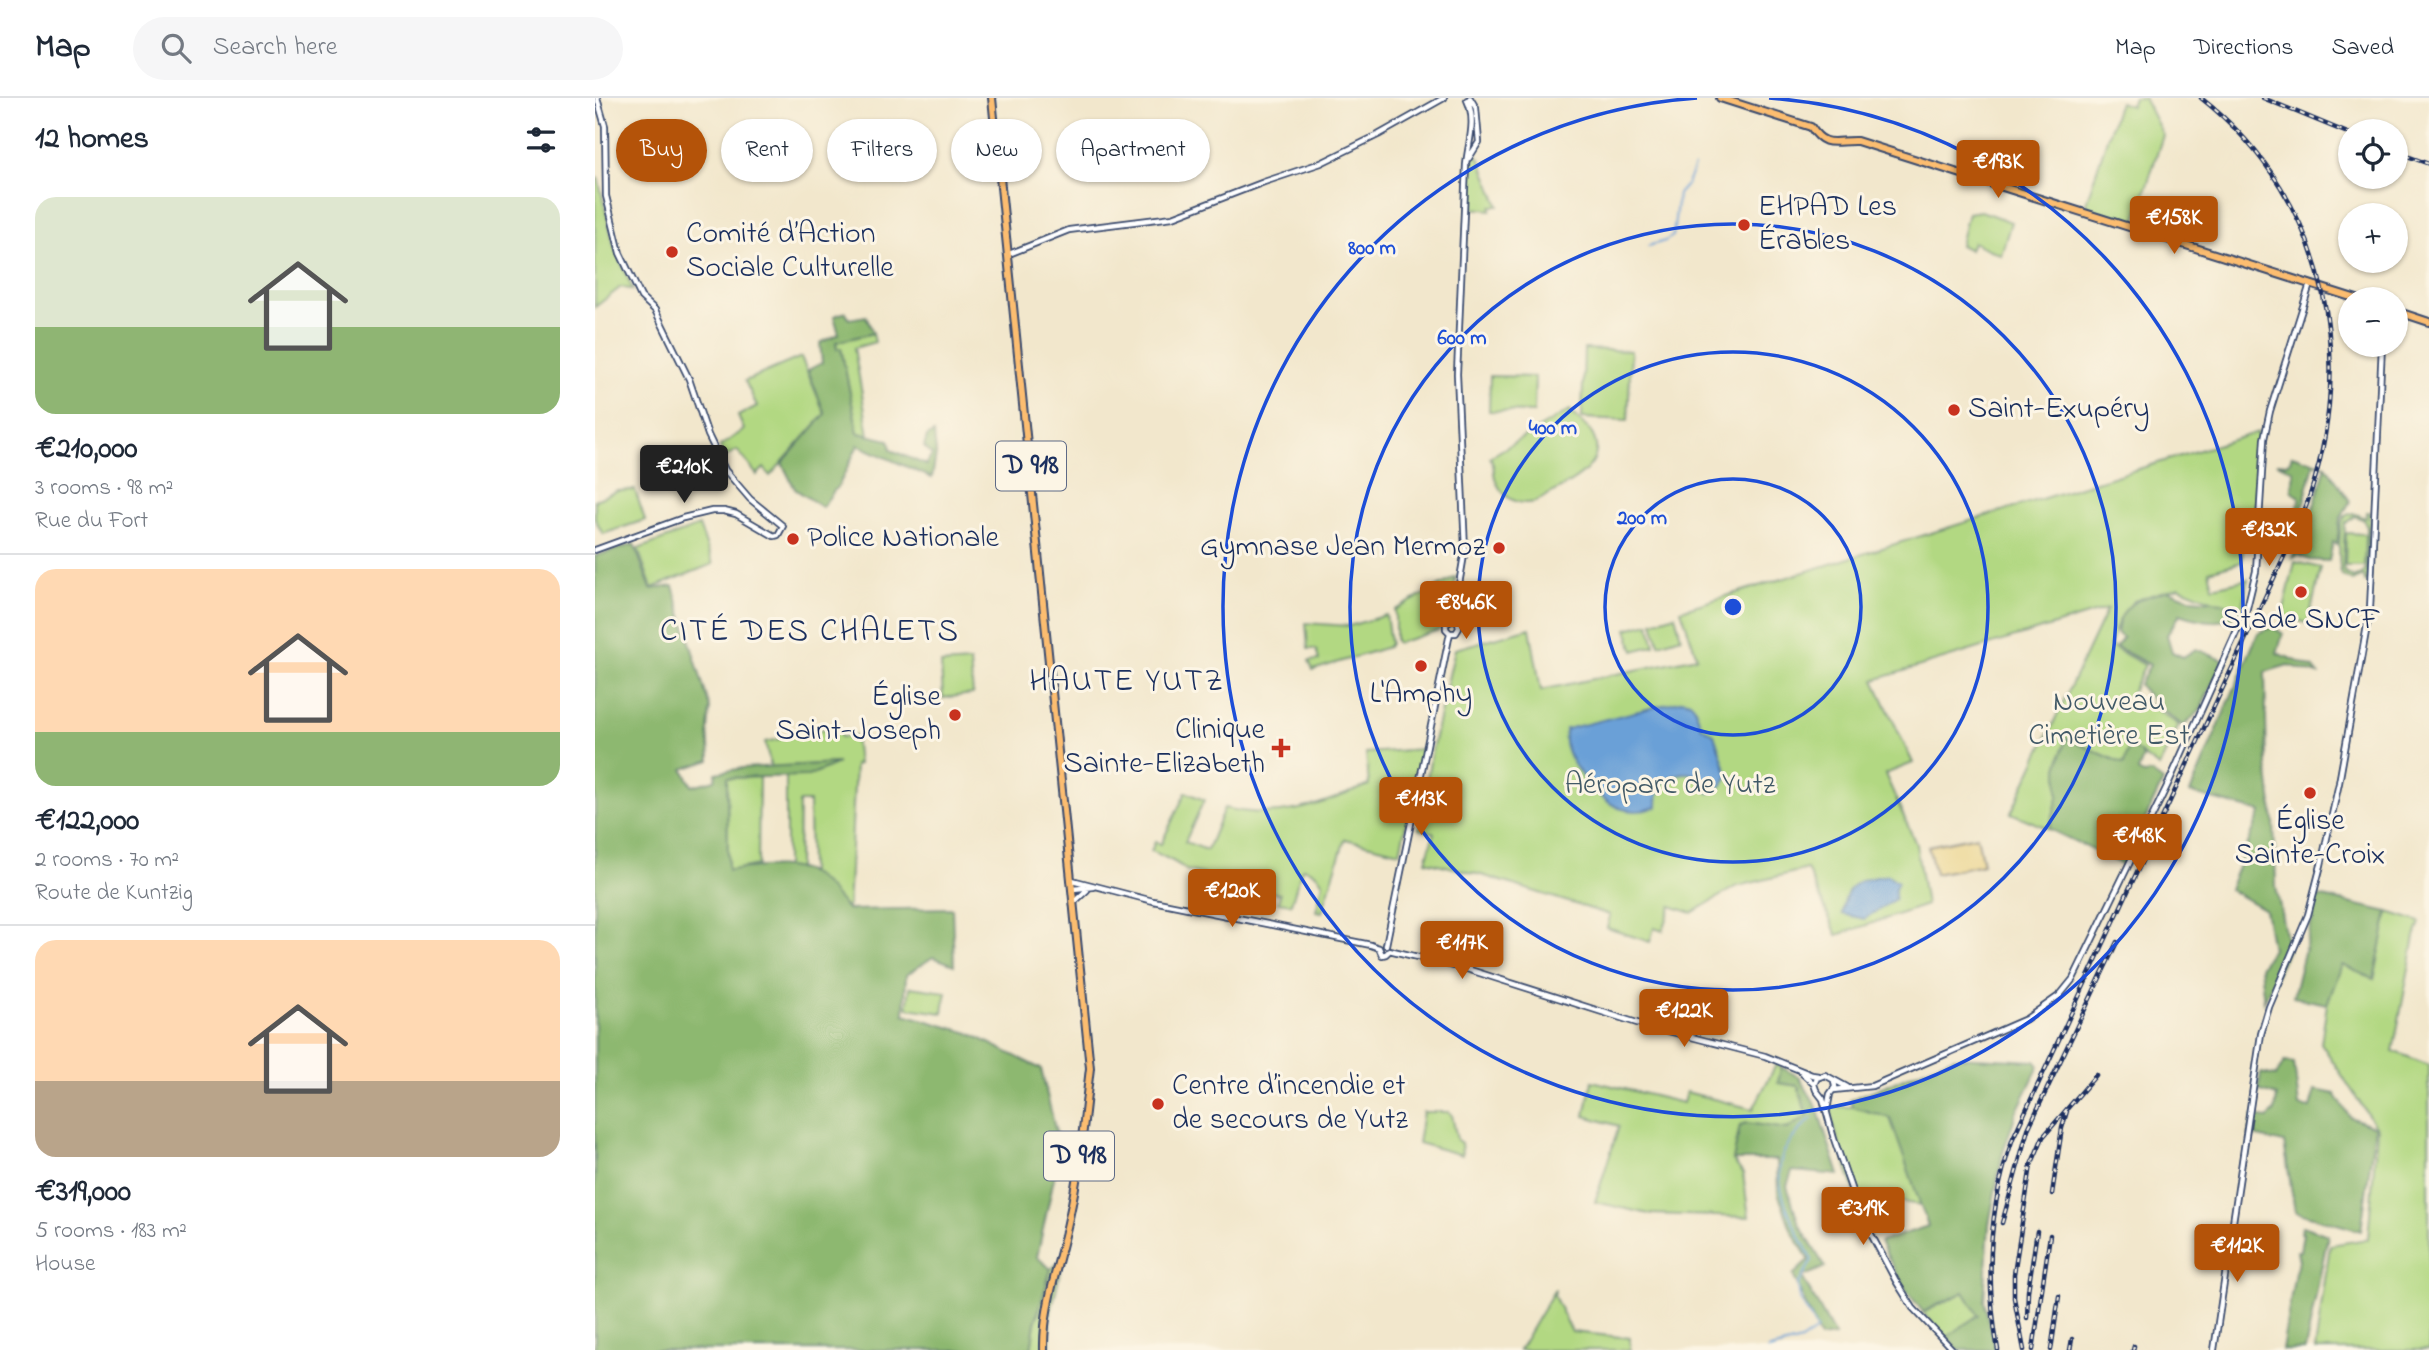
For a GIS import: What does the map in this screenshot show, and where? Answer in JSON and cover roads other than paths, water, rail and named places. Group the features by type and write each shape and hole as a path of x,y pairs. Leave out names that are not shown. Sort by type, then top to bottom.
{"main road":[{"name":"D 918","path":"992,98 1090,1068 1076,1181 1069,1220 1048,1300 1044,1350"},
{"path":"1720,98 1811,127 1818,138 1824,141 1857,141 2338,293"},
{"path":"2408,316 2429,322"}],"street":[{"path":"595,550 683,518 712,511 736,514 771,536 778,535 783,526 750,499 725,470 708,435 689,379 655,310 641,297 620,253 606,196 605,126 597,98"},
{"path":"1009,254 1069,230 1173,218 1321,163 1443,99 1451,98"},
{"path":"1453,620 1465,549 1457,374 1466,165 1473,145 1479,142 1476,108 1469,99 1460,99"},
{"path":"1821,1095 1872,1086 2026,1019 2060,995 2073,979 2169,782 2247,608 2256,571 2264,439 2273,400 2310,284"},
{"path":"2214,1350 2261,1034 2308,915 2339,783 2372,600 2382,357"},
{"path":"1453,620 1458,622 1459,628 1456,633 1450,633 1446,624 1453,620"},
{"path":"1379,948 1382,955 1386,954 1450,633"},
{"path":"1072,880 1091,888 1379,948 1381,945 1637,1023 1766,1056 1799,1070 1819,1076 1828,1075 1851,1088"},
{"path":"1073,889 1091,888"},
{"path":"1074,902 1091,888"},
{"path":"1799,1070 1821,1095 1854,1197 1871,1234 1909,1303 1953,1350"},
{"path":"1814,1084 1819,1076"},
{"path":"1827,1115 1835,1081"}],"water":[{"path":"1683,700 1694,706 1702,727 1714,734 1728,775 1723,784 1715,790 1709,793 1696,775 1678,774 1662,785 1657,807 1629,811 1619,808 1600,795 1573,763 1567,751 1566,729"},
{"path":"1888,875 1898,882 1895,899 1864,919 1842,914 1850,888 1861,881"}],"waterway":[{"path":"1648,246 1673,236 1678,194 1687,184 1694,166"},
{"path":"1767,1350 1801,1341 1817,1330 1800,1299 1798,1285 1812,1260 1788,1210 1780,1182 1782,1157 1787,1146 1812,1118"}],"railway":[{"path":"1998,1350 1991,1296 1991,1243 1998,1191 2013,1138 2300,522 2319,465 2329,407 2330,349 2323,292 2306,238 2280,187 2245,140 2201,98"},
{"path":"2263,98 2338,129"},
{"path":"2408,156 2429,164"},
{"path":"2002,1223 2028,1129 2117,942"},
{"path":"2024,1350 2014,1298 2014,1274 2031,1165 2043,1137 2096,1075"},
{"path":"2052,1194 2067,1111"},
{"path":"2027,1318 2037,1231"},
{"path":"2033,1350 2050,1235"},
{"path":"2051,1350 2059,1296"},
{"path":"2070,1350 2072,1339"},
{"path":"2133,1350 2134,1346"}],"place":[{"name":"EHPAD Les Érables","path":"1744,225"},
{"name":"Comité d’Action Sociale Culturelle","path":"672,252"},
{"name":"Saint-Exupéry","path":"1954,410"},
{"name":"Police Nationale","path":"793,539"},
{"name":"Gymnase Jean Mermoz","path":"1499,548"},
{"name":"Stade SNCF","path":"2301,592"},
{"name":"L'Amphy","path":"1421,666"},
{"name":"Église Saint-Joseph","path":"955,715"},
{"name":"Clinique Sainte-Elizabeth","path":"1281,748"},
{"name":"Église Sainte-Croix","path":"2310,793"},
{"name":"Centre d’incendie et de secours de Yutz","path":"1158,1104"}],"district":[{"name":"CITÉ DES CHALETS","path":"810,632"},
{"name":"HAUTE YUTZ","path":"1127,682"}],"park label":[{"name":"Nouveau Cimetière Est","path":"2109,720"},
{"name":"Aéroparc de Yutz","path":"1670,786"}]}
